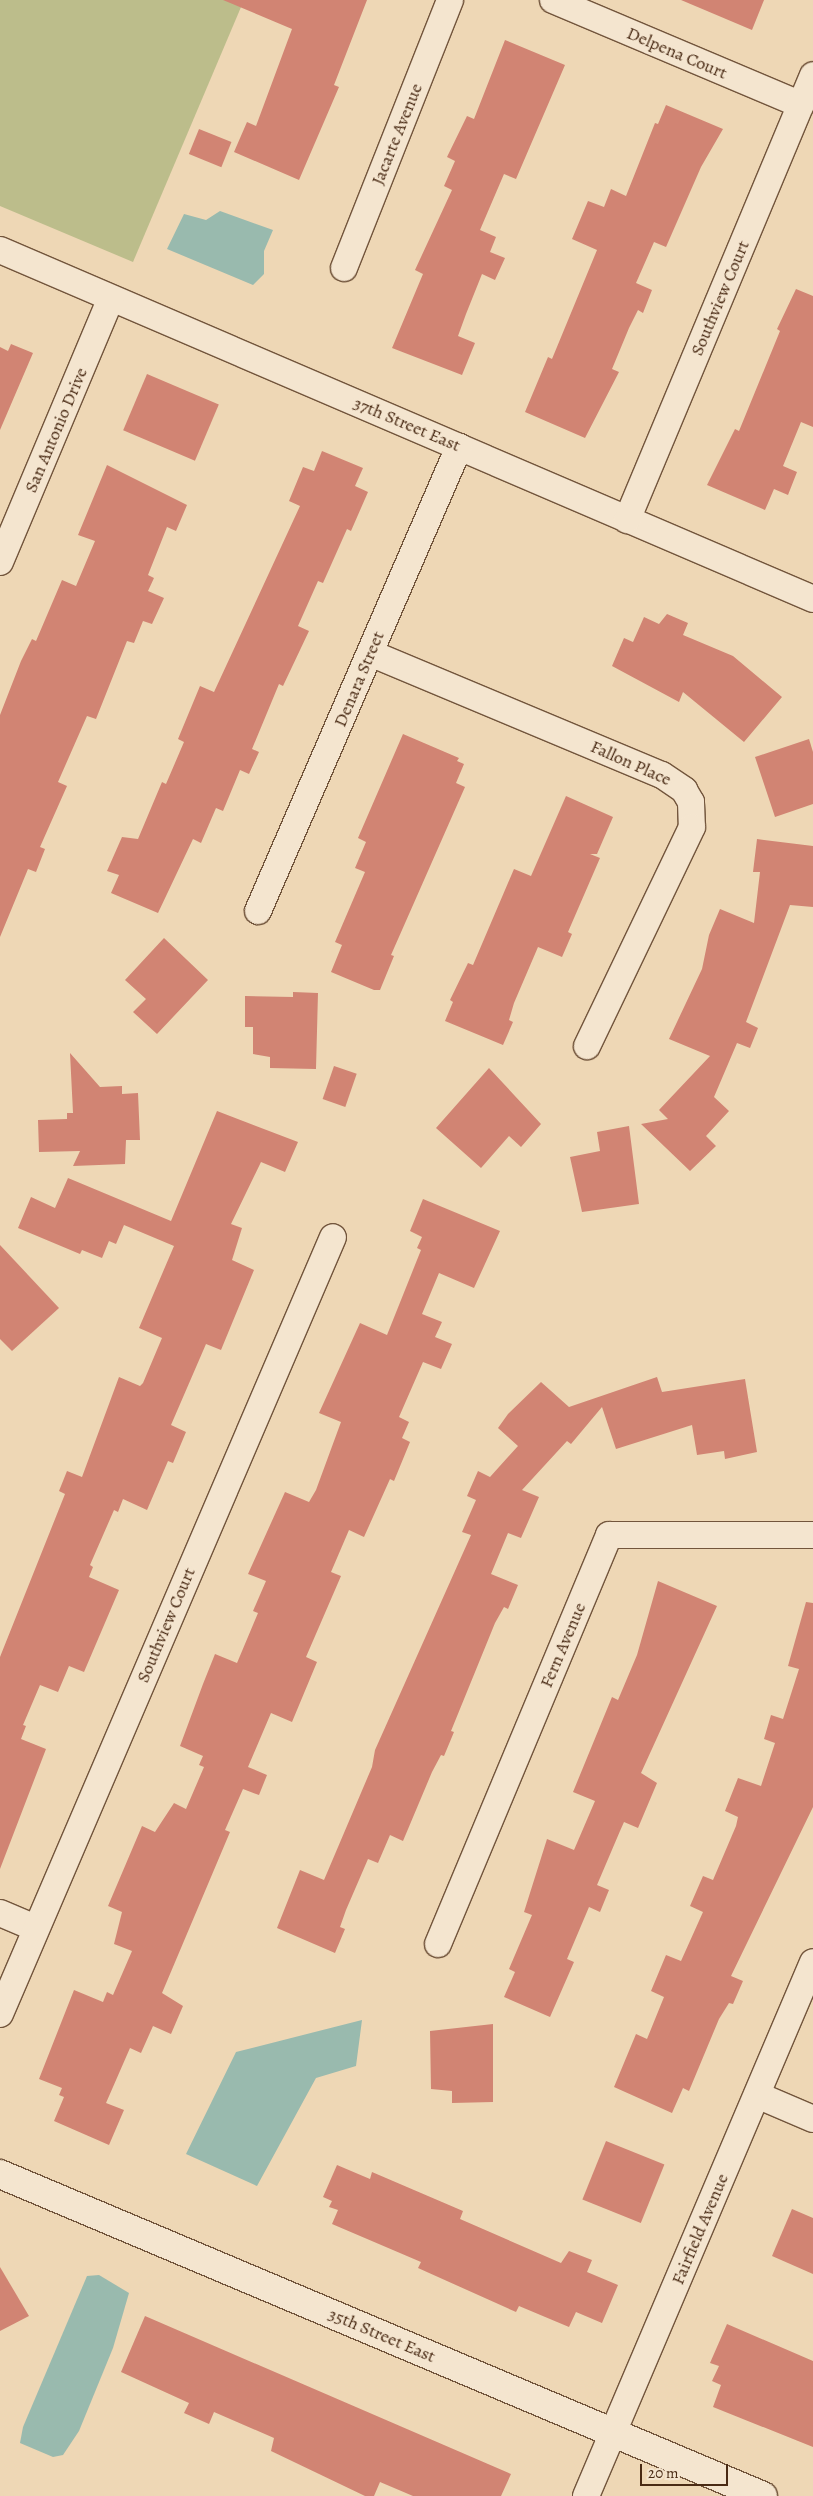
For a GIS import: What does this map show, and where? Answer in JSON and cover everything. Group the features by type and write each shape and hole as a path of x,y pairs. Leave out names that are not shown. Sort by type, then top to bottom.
{"street":[{"name":"Jacarte Avenue","path":"344,268 450,0"},
{"name":"Delpena Court","path":"553,0 800,105"},
{"name":"Southview Court","path":"627,520 813,75"},
{"name":"37th Street East","path":"0,250 813,599"},
{"name":"San Antonio Drive","path":"0,562 10,510 111,298"},
{"name":"Denara Street","path":"258,911 460,447"},
{"name":"Fallon Place","path":"370,653 662,775 684,790 691,802 692,827 586,1046"},
{"name":"Southview Court","path":"0,2014 333,1237"},
{"name":"Fern Avenue","path":"438,1944 608,1535 813,1535"},
{"path":"0,1913 36,1928"},
{"name":"Fairfield Avenue","path":"586,2496 813,1962"},
{"path":"757,2095 813,2119"},
{"name":"35th Street East","path":"0,2174 763,2496"}],"green space":[{"path":"0,0 244,0 133,262 0,206"}],"water":[{"path":"220,211 273,230 264,251 264,274 253,285 167,249 184,214 206,220"},
{"path":"362,2020 356,2066 316,2078 257,2186 186,2154 236,2052"},
{"path":"99,2275 129,2293 113,2348 79,2431 63,2455 53,2457 20,2443 23,2427 87,2276"}],"building":[{"path":"223,0 367,0 334,85 339,87 299,180 234,152 247,122 256,126 292,29"},
{"path":"681,0 764,0 752,30"},
{"path":"505,40 565,65 516,179 504,174 480,230 496,237 490,252 505,258 495,280 482,274 466,314 458,336 475,343 462,375 392,348 423,274 415,270 452,190 444,186 455,161 447,157 467,116 474,119"},
{"path":"666,105 723,129 701,167 666,247 654,242 636,283 652,290 643,313 638,310 629,328 612,369 619,372 585,438 525,412 548,357 552,359 597,250 572,239 588,201 604,207 611,189 626,196 655,123 658,124"},
{"path":"199,129 231,142 221,167 189,154"},
{"path":"796,289 813,296 813,427 801,422 783,466 797,472 788,495 774,489 765,510 707,485 735,429 739,431 780,331 777,329"},
{"path":"11,344 33,353 0,430 0,347 8,351"},
{"path":"147,374 219,404 195,461 123,430"},
{"path":"322,451 363,468 355,486 368,492 351,531 347,529 323,583 318,581 298,626 309,631 283,686 279,684 252,749 259,752 249,774 240,770 223,811 216,808 201,843 193,839 158,913 111,893 119,875 107,871 122,837 138,839 162,782 166,784 184,742 178,739 200,686 214,692 300,506 289,501 303,467 314,471"},
{"path":"107,465 187,505 176,531 167,527 148,575 154,578 148,591 164,598 152,624 143,621 134,643 127,641 96,719 87,716 58,782 67,786 40,847 45,849 36,872 28,869 0,937 0,715 21,661 32,639 36,641 62,580 76,586 95,541 78,535"},
{"path":"667,614 688,623 683,635 733,656 782,697 744,742 683,692 679,702 612,666 624,638 633,642 644,617 659,624"},
{"path":"403,734 459,758 457,761 464,764 456,783 465,787 391,955 394,956 380,990 374,990 331,972 342,945 335,942 365,872 355,868 366,842 358,838"},
{"path":"809,739 813,752 813,804 775,817 755,757"},
{"path":"566,796 613,817 597,854 590,854 600,858 568,932 572,934 562,957 538,947 514,1003 509,1020 513,1022 503,1045 445,1021 453,1002 450,1000 468,963 473,965 514,869 531,876"},
{"path":"757,839 813,846 813,907 790,905 746,1022 758,1028 750,1048 737,1043 714,1097 729,1111 706,1136 716,1146 690,1171 641,1124 668,1119 659,1110 710,1056 669,1039 702,969 709,935 720,909 754,923 760,872 753,872"},
{"path":"164,938 208,980 157,1034 133,1012 146,999 125,980"},
{"path":"293,992 318,993 316,1069 270,1068 270,1057 253,1054 253,1027 245,1027 245,996 293,997"},
{"path":"70,1053 100,1087 122,1086 122,1094 138,1093 140,1140 126,1140 125,1164 73,1166 80,1151 39,1152 38,1120 67,1119 67,1113 73,1113"},
{"path":"334,1066 357,1074 345,1107 323,1099"},
{"path":"489,1068 541,1124 521,1147 509,1136 481,1168 436,1128"},
{"path":"217,1111 298,1142 285,1172 261,1162 231,1224 242,1228 232,1260 254,1270 221,1350 206,1344 171,1425 186,1432 173,1463 168,1461 147,1510 123,1499 118,1512 114,1510 90,1565 93,1567 89,1577 119,1590 84,1672 69,1666 58,1692 40,1685 23,1725 26,1726 21,1739 46,1749 0,1869 0,1657 65,1494 59,1491 67,1471 82,1477 119,1377 140,1386 143,1383 162,1338 139,1328 174,1246 124,1225 116,1244 109,1241 102,1258 82,1250 80,1254 18,1228 31,1197 55,1208 68,1178 171,1221"},
{"path":"629,1126 639,1204 582,1212 570,1157 600,1151 597,1132"},
{"path":"423,1199 500,1231 474,1288 439,1273 422,1314 442,1322 435,1337 452,1344 441,1369 423,1362 399,1417 409,1422 402,1438 410,1442 394,1481 390,1479 364,1537 349,1530 331,1572 341,1576 306,1657 317,1662 292,1722 271,1713 248,1767 267,1775 259,1795 243,1789 225,1830 230,1832 162,1993 183,2006 171,2034 153,2026 141,2053 130,2048 106,2103 124,2110 109,2145 54,2121 64,2097 59,2095 62,2088 39,2079 74,1990 103,2002 107,1992 113,1995 132,1951 114,1944 122,1912 108,1906 142,1826 155,1832 174,1803 186,1809 204,1767 199,1765 203,1756 180,1746 203,1684 215,1654 237,1663 258,1613 253,1611 266,1581 248,1574 285,1492 309,1502 316,1490 341,1422 319,1413 360,1323 387,1335 421,1250 417,1248 422,1237 410,1231"},
{"path":"0,1245 59,1308 12,1351 0,1339"},
{"path":"657,1377 662,1392 745,1379 757,1452 725,1459 724,1451 697,1455 692,1425 616,1449 602,1407 571,1444 567,1441 522,1490 539,1497 521,1538 508,1533 491,1574 518,1585 508,1609 504,1607 495,1623 451,1731 454,1732 444,1756 441,1755 432,1772 403,1841 390,1835 378,1863 368,1859 340,1927 345,1929 335,1953 277,1928 300,1870 324,1880 372,1767 375,1750 471,1535 462,1532 476,1500 467,1496 478,1471 490,1477 518,1446 498,1428 508,1414 541,1382 569,1407"},
{"path":"658,1581 717,1606 641,1773 657,1783 638,1828 624,1822 597,1885 609,1890 600,1912 589,1907 567,1959 574,1962 550,2017 504,1997 515,1972 509,1969 532,1915 524,1912 547,1839 574,1850 595,1801 573,1792 612,1697 618,1700 637,1655"},
{"path":"806,1602 813,1603 813,1807 731,1976 743,1981 733,2004 729,2003 719,2019 689,2091 683,2088 672,2113 614,2087 636,2034 647,2039 664,1997 651,1991 666,1955 681,1961 703,1912 690,1906 703,1876 713,1880 736,1826 738,1817 725,1811 738,1778 761,1786 775,1743 764,1739 771,1715 783,1719 799,1669 788,1666"},
{"path":"493,2024 493,2102 452,2103 452,2091 431,2089 430,2031"},
{"path":"606,2141 664,2165 641,2223 582,2199"},
{"path":"337,2165 370,2179 372,2172 463,2211 460,2219 561,2263 569,2251 592,2260 587,2272 618,2285 602,2323 576,2312 569,2327 519,2306 516,2312 418,2268 421,2262 332,2224 338,2210 329,2207 332,2201 323,2197"},
{"path":"792,2209 813,2218 813,2274 772,2256"},
{"path":"0,2267 29,2316 0,2331"},
{"path":"145,2316 511,2474 501,2496 413,2496 380,2482 374,2496 365,2496 271,2451 274,2438 214,2412 209,2424 184,2413 189,2403 121,2372"},
{"path":"727,2324 813,2361 813,2447 713,2407 721,2385 712,2381 719,2366 710,2363"}]}
